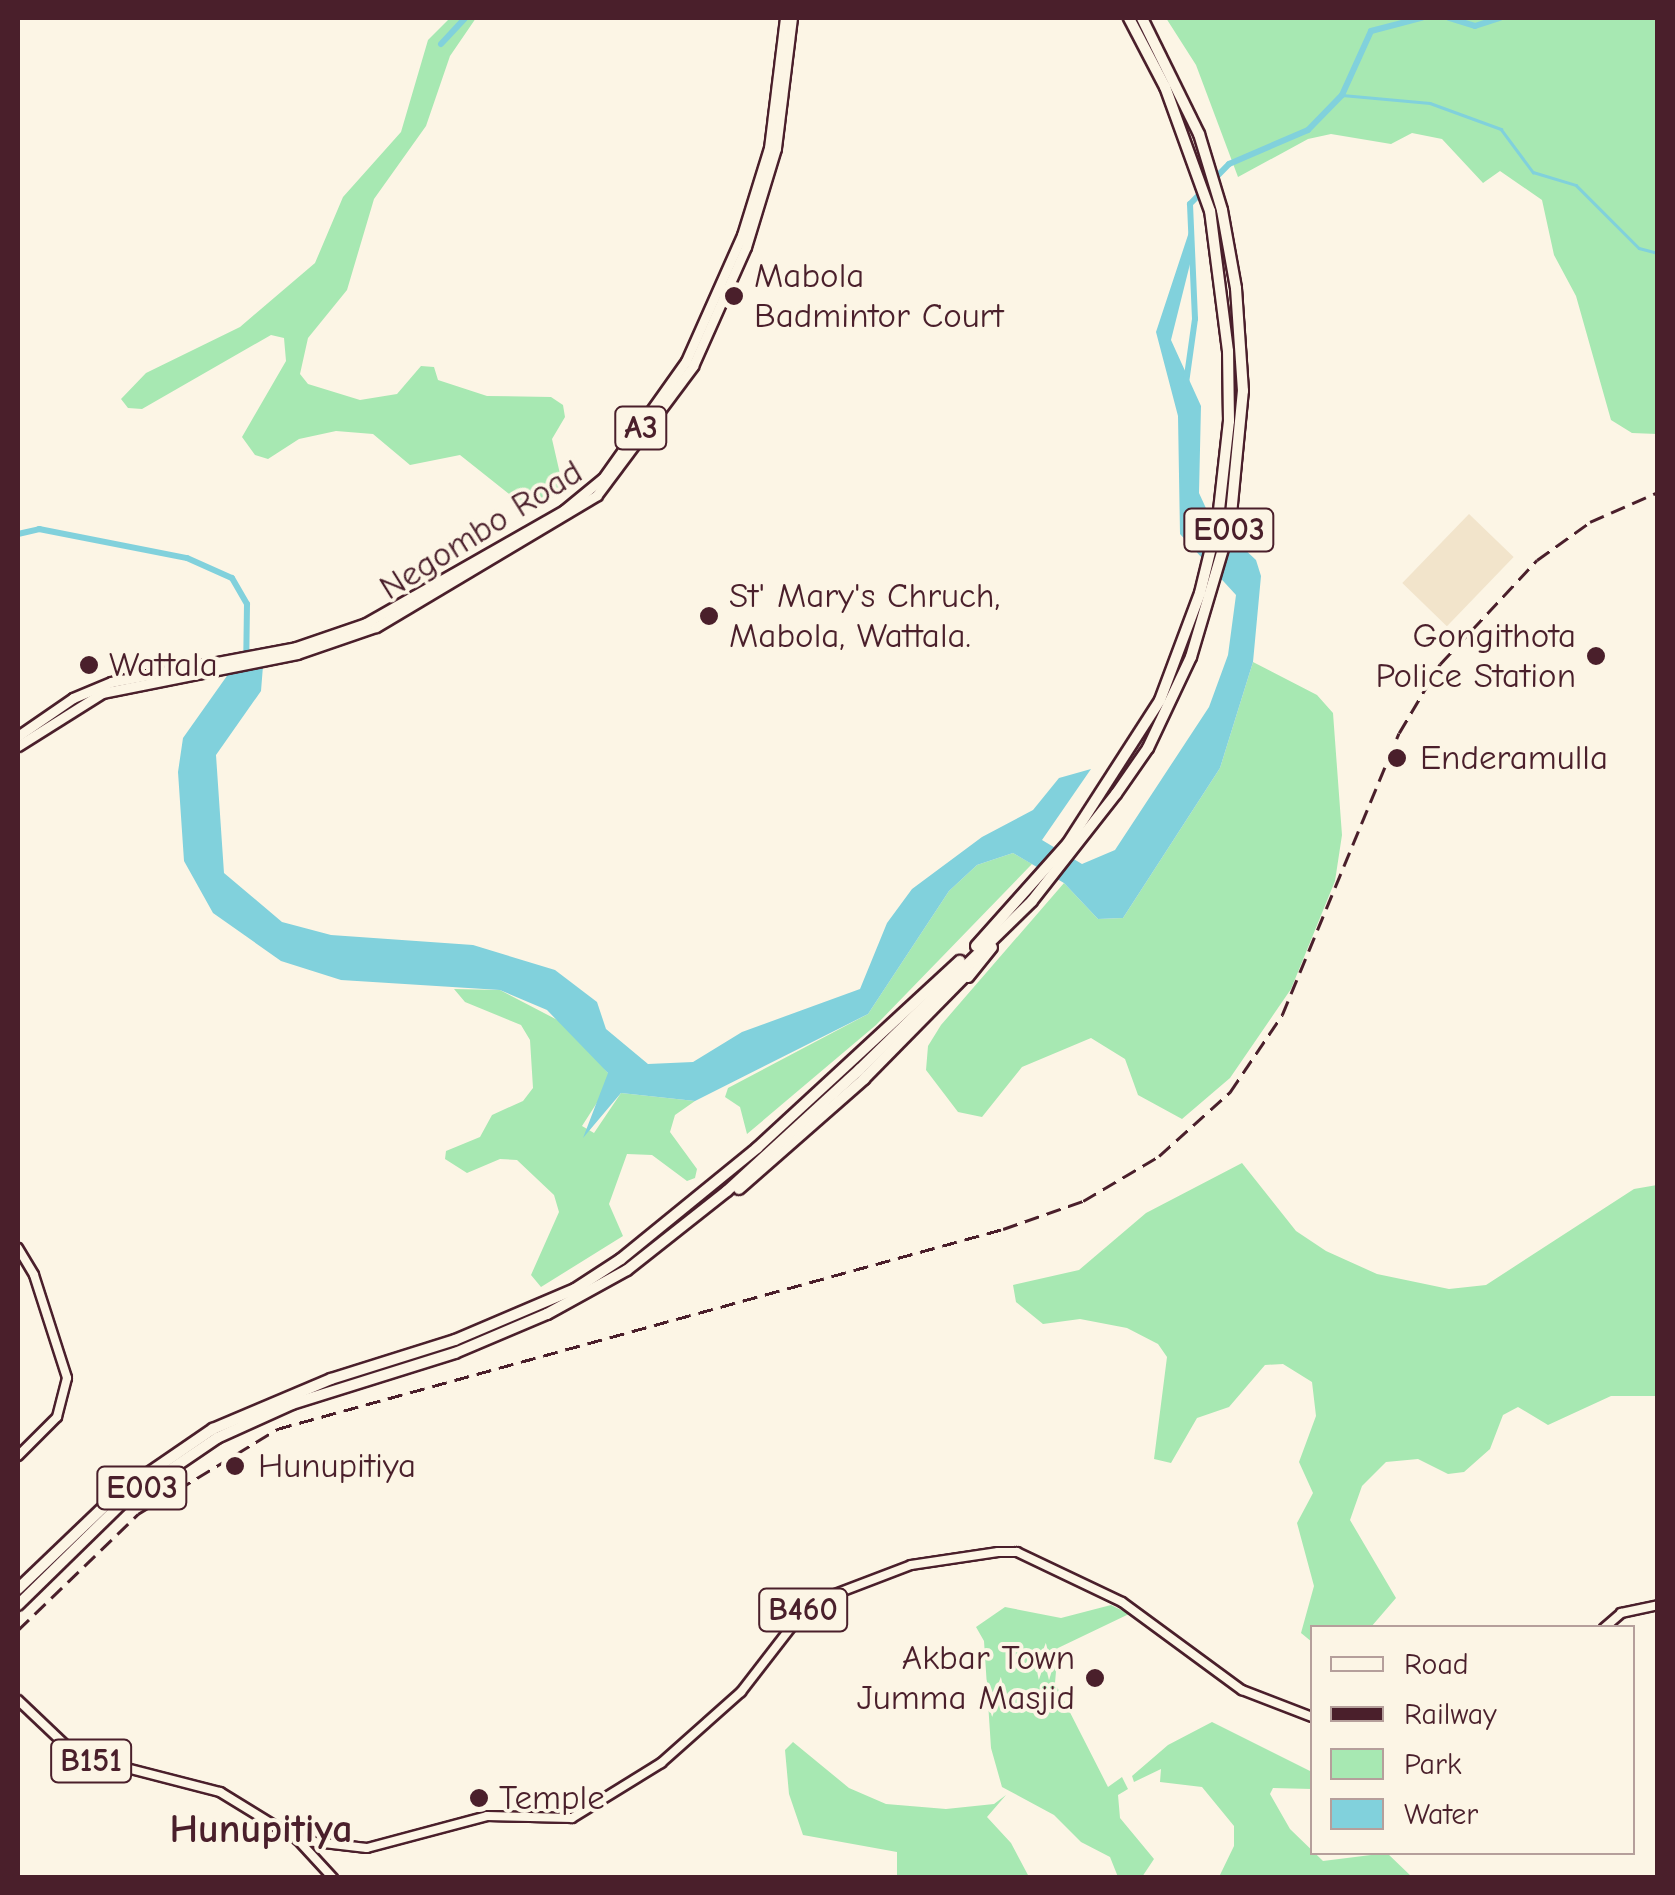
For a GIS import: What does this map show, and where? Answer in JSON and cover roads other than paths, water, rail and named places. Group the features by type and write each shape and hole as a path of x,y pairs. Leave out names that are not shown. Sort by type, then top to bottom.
{"highway":[{"name":"Negombo Road","path":"18,746 102,692 270,656 376,627 572,513 620,471 693,366 746,246 776,148 788,18"},
{"name":"E003","path":"18,1589 148,1469 212,1428 290,1400 455,1353 577,1293 678,1232 1032,901 1111,784 1160,700 1200,592 1218,519 1230,420 1228,351 1210,211 1187,140 1129,18"},
{"name":"E003","path":"577,1293 662,1230 743,1160 1044,881 1162,720 1190,657 1230,525 1243,352 1222,210 1199,134 1142,18"},
{"name":"Negombo Road","path":"18,736 100,686 228,665"},
{"path":"678,1232 728,1198 864,1079 993,947 1032,901"},
{"path":"699,1215 860,1075 1014,922"},
{"name":"E003","path":"18,1605 89,1532 156,1477 217,1438 290,1400"}],"main road":[{"path":"18,1248 34,1275 67,1378 57,1416 18,1456"},
{"name":"B460","path":"298,1840 367,1848 470,1819 572,1818 661,1763 727,1705 808,1604 911,1565 998,1552 1017,1552 1122,1602 1242,1690 1310,1716"},
{"path":"1607,1625 1621,1613 1658,1605"},
{"name":"B151","path":"18,1700 76,1755 220,1792 298,1840"},
{"path":"298,1840 332,1878"}],"water":[{"path":"1190,229 1194,248 1171,340 1201,406 1199,493 1210,517 1256,560 1261,576 1253,662 1220,768 1123,918 1098,919 1064,883 1013,853 977,865 949,891 868,1014 695,1101 621,1093 583,1138 608,1073 547,1010 500,990 341,980 281,961 213,913 184,861 178,772 183,738 229,673 263,666 261,691 216,755 224,873 282,922 331,935 473,945 555,970 597,1002 606,1029 648,1064 693,1062 742,1032 860,989 887,923 912,889 982,837 1033,810 1059,778 1091,769 1042,840 1082,864 1115,850 1209,707 1228,655 1236,595 1180,534 1178,416 1156,332"}],"waterway":[{"path":"441,44 465,18"},
{"path":"1186,383 1195,319 1190,204 1229,164 1308,130 1342,95 1371,31 1421,18"},
{"path":"1449,18 1475,26 1500,18"},
{"path":"1342,95 1430,103 1501,129 1533,172 1576,185 1639,248 1658,253"},
{"path":"18,534 39,529 187,558 232,578 247,604 246,678"}],"railway":[{"path":"18,1630 138,1514 277,1429 1003,1229 1083,1201 1159,1156 1230,1092 1282,1015 1399,733 1440,664 1537,560 1590,522 1658,492"}],"place":[{"name":"Mabola Badmintor Court","path":"734,296"},
{"name":"St' Mary's Chruch, Mabola, Wattala.","path":"709,616"},
{"name":"Gongithota Police Station","path":"1596,656"},
{"name":"Wattala","path":"89,665"},
{"name":"Enderamulla","path":"1397,758"},
{"name":"Hunupitiya","path":"235,1466"},
{"name":"Akbar Town Jumma Masjid","path":"1095,1678"},
{"name":"Temple","path":"479,1798"}],"district":[{"name":"Hunupitiya","path":"261,1829"}]}
